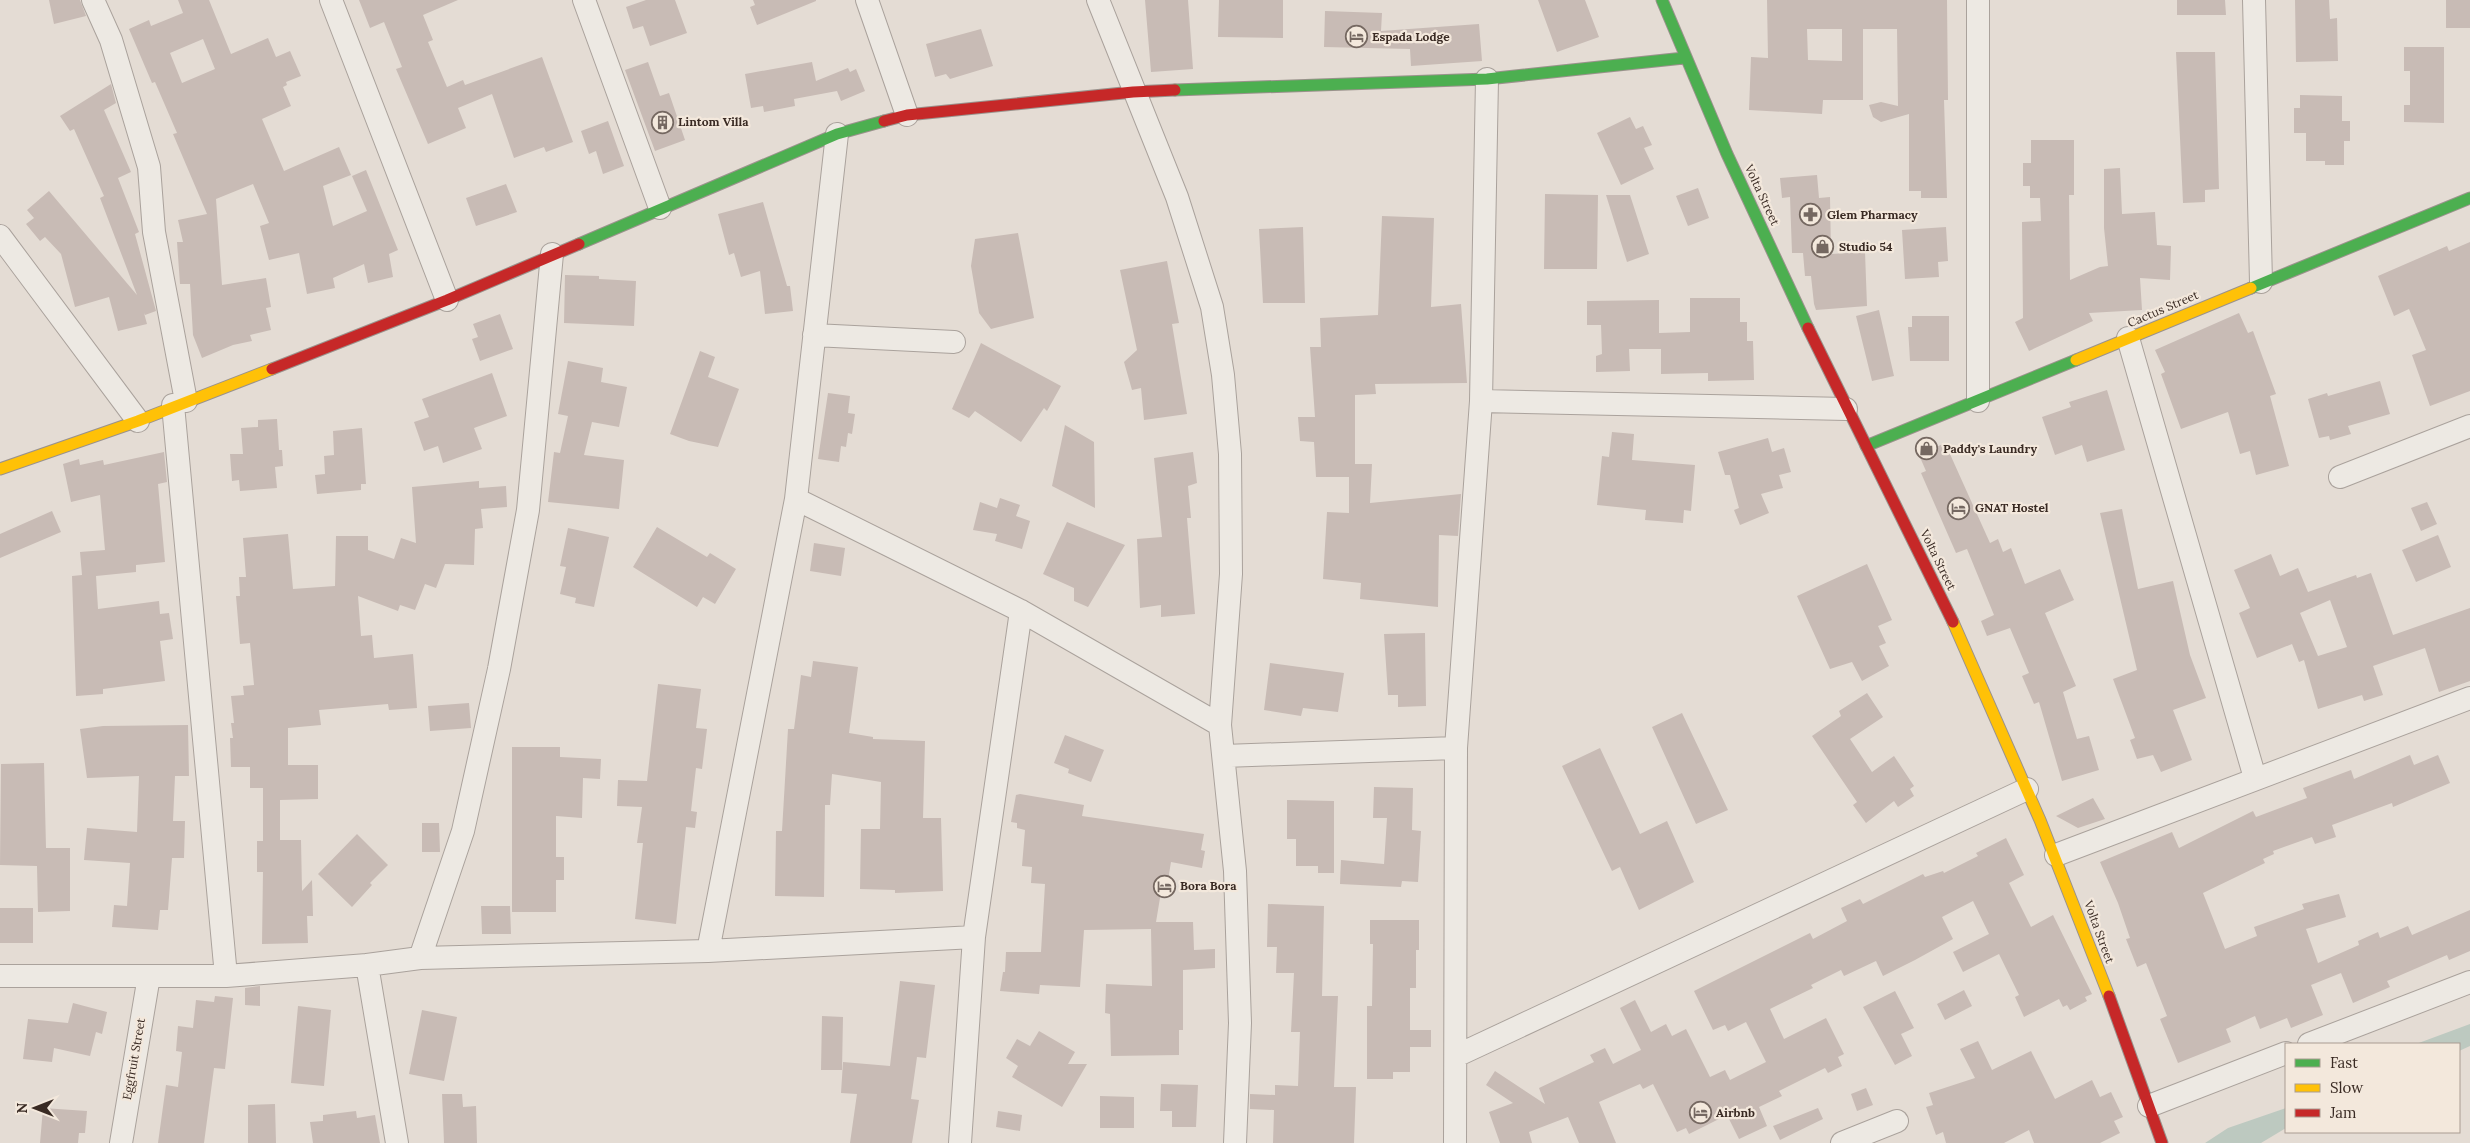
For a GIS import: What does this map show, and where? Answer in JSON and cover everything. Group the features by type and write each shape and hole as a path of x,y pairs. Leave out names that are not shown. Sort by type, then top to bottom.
{"street":[{"path":"93,0 111,40 149,167 154,232 180,403 226,976"},
{"path":"331,0 447,300"},
{"path":"584,0 660,208"},
{"path":"867,0 907,114"},
{"path":"1098,0 1133,92 1177,197 1212,307 1223,375 1230,454 1231,574 1220,725 1235,871 1239,1014 1235,1143"},
{"name":"Volta Street","path":"1662,0 1684,58 1846,409 1958,633 2028,789 2056,855 2162,1143"},
{"path":"1978,0 1978,400"},
{"path":"2254,0 2261,282"},
{"path":"0,469 138,421 447,300 837,134 907,114 1133,92 1487,79 1684,58"},
{"path":"1456,1143 1456,748 1481,401 1487,79"},
{"path":"708,951 796,499 837,134"},
{"name":"Cactus Street","path":"1866,446 2261,282 2470,198"},
{"path":"0,236 138,421"},
{"path":"420,958 463,832 499,669 528,510 552,254"},
{"path":"814,335 954,342"},
{"path":"2128,338 2255,778"},
{"path":"1481,401 1846,409"},
{"path":"2340,477 2470,426"},
{"path":"796,499 1021,611 1220,725"},
{"path":"960,1143 974,937 1021,611"},
{"path":"2056,855 2470,698"},
{"path":"1224,756 1456,748"},
{"path":"1456,1056 2028,789"},
{"path":"0,976 226,976 367,965 420,958 708,951 974,937"},
{"path":"367,965 397,1143"},
{"name":"Eggfruit Street","path":"121,1143 149,976"},
{"path":"2312,1043 2470,982"},
{"path":"2149,1106 2285,1053"},
{"path":"1842,1143 1897,1121"}],"shaded area":[{"path":"2470,1024 2470,1046 2460,1051 2460,1043 2419,1043"},
{"path":"2285,1108 2285,1129 2261,1143 2205,1143 2228,1128"}],"building":[{"path":"49,0 80,0 86,16 54,24"},
{"path":"178,0 209,0 231,54 268,38 276,57 290,51 301,76 286,82 287,85 283,87 291,106 262,119 284,171 339,147 351,175 323,186 333,226 367,211 352,176 366,170 398,250 389,254 393,277 368,283 364,264 333,278 335,288 307,294 299,253 269,260 260,226 269,223 253,184 216,199 222,285 266,278 271,307 266,308 271,330 250,335 252,341 233,345 202,358 193,335 190,284 180,284 177,242 183,242 178,220 207,214 173,134 177,133 155,82 152,83 129,29 149,20 151,26 183,13","holes":["203,39 215,69 182,83 170,53"]},
{"path":"359,0 458,0 423,15 433,40 428,42 447,87 463,80 465,85 542,57 573,142 546,152 544,147 514,158 492,94 458,108 466,128 428,144 396,69 402,67 384,22 370,28"},
{"path":"646,0 675,0 687,33 650,46 643,26 633,29 626,7"},
{"path":"753,0 816,1 757,25 750,7 755,5"},
{"path":"1145,0 1188,0 1193,69 1151,72"},
{"path":"1219,0 1283,0 1283,38 1218,37"},
{"path":"1538,0 1585,0 1599,37 1557,52"},
{"path":"1767,0 1947,0 1948,100 1944,100 1947,198 1921,198 1921,191 1909,191 1909,114 1881,122 1873,117 1869,105 1881,102 1898,106 1897,29 1863,29 1863,100 1823,100 1822,114 1749,110 1751,57 1768,58","holes":["1807,29 1842,29 1842,61 1808,60"]},
{"path":"2177,0 2225,0 2226,15 2177,15"},
{"path":"2295,0 2329,0 2330,19 2337,18 2338,61 2296,62"},
{"path":"2446,0 2470,0 2470,28 2446,28"},
{"path":"1325,11 1382,13 1381,31 1479,24 1482,61 1411,66 1410,49 1324,47"},
{"path":"981,29 993,66 950,79 946,74 935,77 926,44"},
{"path":"2404,47 2444,47 2444,123 2404,122 2404,105 2410,105 2410,71 2404,71"},
{"path":"2176,52 2215,52 2219,189 2205,190 2205,202 2183,203"},
{"name":"Lintom Villa","path":"648,62 660,96 669,93 685,140 655,151 625,70"},
{"path":"812,62 816,81 848,68 850,72 856,69 865,91 841,101 837,91 794,99 795,106 764,112 763,106 751,108 745,74"},
{"path":"111,84 116,103 104,110 131,172 118,178 139,232 135,234 156,311 145,315 144,313 147,324 118,331 109,297 75,307 61,254 45,237 40,241 26,224 34,218 27,210 49,191 137,295 100,198 104,196 74,129 70,131 60,116"},
{"path":"2300,95 2342,96 2342,121 2350,121 2350,141 2344,141 2344,165 2325,165 2325,161 2306,161 2306,133 2294,133 2294,108 2300,108"},
{"path":"1630,117 1636,129 1643,126 1652,145 1644,148 1654,169 1621,185 1597,133"},
{"path":"608,121 624,166 603,174 596,151 589,154 581,131"},
{"path":"2031,140 2074,140 2074,195 2069,195 2070,280 2100,267 2108,266 2104,228 2104,169 2120,168 2122,214 2155,212 2157,245 2171,246 2170,280 2140,278 2142,310 2089,313 2093,321 2029,351 2015,322 2023,318 2022,222 2041,221 2040,198 2030,198 2030,186 2023,186 2023,163 2031,163"},
{"path":"1817,175 1819,198 1830,197 1831,254 1865,252 1867,306 1816,310 1811,276 1805,276 1803,253 1792,253 1790,197 1782,198 1780,178"},
{"path":"506,184 517,212 476,226 466,198"},
{"path":"1698,188 1709,218 1688,226 1676,196"},
{"path":"1545,194 1598,195 1597,269 1544,269"},
{"path":"1606,195 1630,195 1649,254 1627,262"},
{"path":"763,202 787,286 790,286 793,311 765,314 760,271 741,277 734,253 729,255 718,214"},
{"path":"1382,216 1434,218 1431,307 1461,304 1467,383 1375,384 1376,394 1355,395 1355,464 1372,464 1370,503 1461,494 1458,536 1439,535 1438,607 1360,599 1361,583 1323,579 1327,512 1349,513 1349,477 1316,477 1314,442 1300,441 1298,417 1315,417 1310,347 1321,347 1320,318 1378,315"},
{"path":"1303,227 1305,303 1263,303 1259,229"},
{"path":"1946,227 1948,261 1938,262 1939,277 1905,279 1902,230"},
{"path":"1018,233 1034,318 991,329 979,313 971,266 975,239"},
{"path":"2470,242 2470,391 2430,406 2412,355 2426,350 2409,309 2394,316 2378,276 2447,246 2449,251"},
{"path":"1167,261 1179,323 1172,324 1187,414 1144,420 1141,388 1132,390 1124,362 1137,350 1120,270"},
{"path":"565,275 599,276 599,279 636,281 634,326 564,323"},
{"path":"1690,298 1740,298 1740,322 1747,322 1747,341 1753,341 1754,380 1708,381 1708,373 1661,374 1661,349 1629,349 1630,371 1596,372 1596,356 1602,354 1601,325 1587,325 1587,301 1659,300 1659,333 1690,332"},
{"path":"1879,310 1894,376 1872,381 1856,316"},
{"path":"2239,313 2248,333 2253,331 2276,394 2270,396 2289,466 2256,475 2250,451 2240,454 2228,412 2181,429 2161,374 2165,372 2155,350"},
{"path":"500,314 513,349 480,361 472,339 478,337 473,324"},
{"path":"1912,316 1949,316 1949,361 1910,361 1908,327 1912,327"},
{"path":"981,343 1061,386 1047,411 1044,408 1021,442 975,411 969,418 952,409"},
{"path":"700,351 715,357 708,377 739,389 718,447 689,441 670,434"},
{"path":"568,361 603,368 601,382 627,387 619,427 592,422 584,455 624,460 619,509 548,502 554,452 560,453 568,416 558,414"},
{"path":"492,373 507,416 474,428 482,449 443,463 438,446 424,451 414,422 429,417 422,399"},
{"path":"2380,381 2390,414 2348,426 2351,434 2330,440 2329,436 2319,438 2308,399 2327,393 2328,396"},
{"path":"2107,390 2125,450 2087,462 2082,445 2055,455 2042,417 2071,407 2069,402"},
{"path":"828,393 850,396 848,413 855,414 852,434 848,433 846,447 841,446 839,462 818,459"},
{"path":"277,419 279,450 282,450 283,466 275,467 277,488 240,491 239,480 232,481 230,454 243,454 241,428 258,427 258,420"},
{"path":"1065,425 1094,442 1095,508 1052,486"},
{"path":"362,428 366,484 361,484 361,490 317,494 315,475 325,474 324,456 334,455 333,431"},
{"path":"1612,432 1634,434 1632,460 1695,465 1691,511 1684,510 1683,523 1645,520 1646,510 1597,505 1602,456 1609,457"},
{"path":"1768,438 1772,452 1784,448 1791,472 1779,475 1783,488 1761,494 1769,513 1740,525 1734,510 1739,508 1730,475 1725,475 1718,452"},
{"path":"1945,443 1990,543 1998,539 2003,552 2011,548 2025,584 2060,569 2074,600 2045,613 2076,686 2063,692 2077,739 2089,736 2099,770 2062,781 2039,702 2034,704 2022,676 2029,673 2010,628 1987,636 1981,621 1994,615 1967,549 1956,553 1921,473 1926,471 1919,455"},
{"path":"164,452 167,482 158,484 165,562 136,565 136,572 96,576 98,609 159,601 160,614 169,613 173,639 160,641 165,681 103,689 103,694 76,696 72,576 82,575 80,552 105,550 100,495 71,502 63,464 79,459 80,465 103,460 104,465"},
{"path":"1193,452 1197,483 1188,486 1191,518 1187,518 1195,614 1161,617 1161,605 1140,608 1137,539 1162,537 1154,458"},
{"path":"479,481 479,488 506,486 507,507 481,509 483,528 475,529 474,565 445,564 436,588 425,584 415,610 400,605 398,611 358,596 361,636 372,635 374,658 413,654 417,708 389,710 388,704 319,710 321,725 288,728 288,765 318,765 318,799 280,800 280,840 301,840 302,891 312,880 313,916 307,916 308,943 262,944 263,872 257,872 257,841 263,841 263,788 250,788 250,767 231,767 230,738 233,738 231,723 234,723 231,696 244,695 243,686 254,685 250,643 240,644 236,596 240,596 239,577 246,577 243,538 288,534 293,589 335,586 336,536 368,536 368,550 394,559 401,538 416,543 412,487"},
{"path":"1000,498 1020,505 1016,516 1030,521 1022,549 995,541 997,534 973,530 980,502 997,508"},
{"path":"2427,502 2437,524 2421,531 2411,508"},
{"path":"2122,509 2138,589 2173,581 2190,655 2206,698 2173,710 2192,760 2161,772 2153,755 2137,759 2130,740 2135,738 2113,679 2137,670 2100,513"},
{"path":"52,511 61,532 0,558 0,534"},
{"path":"1067,522 1125,545 1088,607 1074,601 1074,588 1043,574"},
{"path":"657,527 707,557 710,553 736,569 715,604 703,597 697,607 633,567"},
{"path":"568,528 609,537 594,607 575,603 576,598 560,594 566,567 560,566"},
{"path":"2438,535 2451,567 2416,582 2402,550"},
{"path":"814,543 845,548 841,576 810,571"},
{"path":"2271,554 2280,576 2298,568 2308,592 2356,575 2357,578 2371,573 2393,635 2470,608 2470,681 2439,692 2425,648 2373,666 2383,695 2364,701 2362,695 2318,709 2304,660 2299,662 2292,644 2257,658 2239,613 2250,608 2234,570","holes":["2330,600 2347,647 2318,656 2300,613"]},
{"path":"1867,564 1892,620 1878,626 1886,643 1879,646 1889,666 1862,681 1852,662 1830,669 1797,596"},
{"path":"1425,633 1426,706 1398,707 1398,695 1388,695 1384,634"},
{"path":"813,661 858,667 849,733 873,737 873,739 925,741 923,818 941,818 943,891 895,893 895,890 860,889 861,829 880,829 881,782 832,774 830,805 825,805 824,897 775,896 776,831 782,831 788,729 794,729 801,675 811,677"},
{"path":"1270,663 1344,673 1338,712 1303,708 1301,716 1264,710"},
{"path":"658,684 701,689 696,728 707,729 702,769 696,768 691,811 697,812 695,828 686,827 676,924 635,919 643,843 637,843 642,807 617,806 618,780 647,781"},
{"path":"1867,693 1883,717 1850,739 1872,772 1894,756 1914,786 1910,789 1914,796 1898,807 1894,801 1866,823 1853,805 1857,802 1812,736 1841,716 1839,711"},
{"path":"469,703 471,728 430,731 428,706"},
{"path":"1682,713 1728,810 1696,824 1652,727"},
{"path":"188,725 189,776 175,776 173,821 185,821 184,858 172,858 168,910 160,910 158,930 112,927 114,905 127,906 130,863 84,860 87,828 137,832 139,776 87,778 80,729 103,726"},
{"path":"1065,735 1104,750 1091,782 1068,773 1069,769 1054,763"},
{"path":"512,747 560,747 560,757 601,759 600,779 583,778 582,818 556,816 556,857 564,857 564,880 556,880 556,912 512,912"},
{"path":"1600,748 1640,834 1667,821 1694,882 1639,910 1620,867 1612,871 1562,766"},
{"path":"2410,755 2414,765 2438,755 2450,783 2393,807 2392,803 2332,825 2336,837 2315,844 2312,837 2273,851 2274,854 2263,859 2265,863 2203,893 2225,949 2257,936 2254,927 2304,909 2302,904 2339,894 2346,917 2306,929 2318,963 2359,945 2358,941 2378,932 2380,938 2408,926 2412,935 2470,910 2470,951 2449,960 2447,955 2387,981 2390,987 2353,1003 2341,973 2311,985 2323,1015 2291,1028 2287,1018 2260,1029 2255,1016 2226,1029 2231,1042 2178,1063 2160,1019 2167,1016 2146,963 2137,967 2126,939 2130,938 2118,903 2100,862 2172,832 2179,848 2253,811 2256,817 2307,798 2303,788 2351,770 2354,779"},
{"path":"44,763 46,848 70,848 70,911 38,912 37,866 0,865 1,764"},
{"path":"1374,787 1413,788 1412,830 1421,831 1418,882 1402,881 1401,887 1340,884 1341,860 1384,864 1387,818 1373,818"},
{"path":"1020,794 1084,805 1082,816 1204,834 1201,850 1205,851 1202,868 1171,862 1168,880 1163,880 1156,922 1193,922 1194,950 1215,949 1215,968 1183,970 1183,1030 1179,1030 1179,1055 1111,1056 1110,1014 1105,1013 1106,984 1152,986 1151,929 1084,930 1080,987 1040,985 1039,994 1000,991 1003,972 1005,972 1006,952 1041,952 1045,884 1031,883 1032,867 1022,866 1025,830 1017,828 1017,823 1011,822 1016,795"},
{"path":"2093,798 2105,819 2078,828 2056,816"},
{"path":"1287,800 1334,801 1334,873 1318,873 1318,866 1296,866 1296,839 1287,839"},
{"path":"422,823 439,823 440,852 422,852"},
{"path":"357,834 388,865 370,883 372,885 352,907 318,874"},
{"path":"2006,838 2024,875 2009,883 2031,927 2053,915 2092,994 2085,997 2087,1001 2070,1010 2067,1005 2063,1007 2059,999 2024,1017 2015,997 2019,995 1999,954 1963,972 1953,952 1989,934 1973,901 1942,917 1953,939 1915,960 1883,976 1876,961 1844,976 1841,970 1811,985 1813,988 1770,1009 1784,1039 1826,1018 1844,1054 1838,1057 1842,1066 1828,1073 1825,1068 1779,1091 1782,1096 1759,1107 1767,1126 1739,1139 1727,1115 1689,1134 1686,1128 1677,1132 1653,1084 1643,1089 1640,1084 1599,1102 1616,1143 1579,1143 1568,1117 1529,1132 1532,1143 1500,1143 1489,1112 1513,1103 1486,1085 1495,1071 1545,1104 1539,1088 1594,1062 1590,1055 1605,1048 1613,1064 1641,1050 1620,1008 1635,1000 1651,1032 1666,1024 1672,1036 1686,1029 1710,1077 1725,1070 1730,1080 1766,1062 1746,1022 1728,1031 1725,1025 1713,1030 1694,991 1810,933 1813,939 1847,921 1841,908 1860,899 1863,904 1923,874 1925,877 1943,871 1944,873 1978,856 1976,853"},
{"path":"1268,904 1324,906 1322,996 1338,996 1334,1087 1356,1087 1354,1143 1273,1143 1274,1110 1250,1109 1250,1094 1275,1095 1275,1085 1298,1086 1300,1032 1291,1032 1294,973 1276,973 1277,947 1267,947"},
{"path":"481,906 510,906 511,934 482,934"},
{"path":"0,908 33,908 33,943 0,943"},
{"path":"1370,920 1419,920 1419,950 1416,950 1416,988 1410,988 1410,1030 1431,1030 1431,1047 1410,1047 1410,1072 1393,1072 1393,1079 1367,1079 1367,1006 1372,1006 1373,944 1370,944"},
{"path":"900,981 935,985 926,1058 917,1057 911,1099 919,1100 912,1143 850,1143 857,1094 841,1093 843,1062 890,1066"},
{"path":"260,986 260,1006 245,1005 245,988"},
{"path":"1964,990 1972,1006 1945,1020 1937,1004"},
{"path":"1895,991 1914,1028 1901,1034 1912,1056 1895,1065 1863,1007"},
{"path":"215,996 233,998 225,1069 214,1068 204,1143 158,1143 166,1085 178,1087 182,1052 176,1051 178,1026 193,1028 196,1000 214,1002"},
{"path":"73,1003 107,1012 102,1034 96,1032 90,1056 54,1048 52,1062 23,1059 28,1019 68,1023"},
{"path":"298,1006 331,1010 324,1086 291,1083"},
{"path":"422,1010 457,1017 444,1081 409,1074"},
{"path":"822,1016 843,1017 842,1070 821,1070"},
{"path":"1039,1031 1075,1052 1068,1064 1087,1064 1062,1107 1012,1077 1018,1066 1006,1058 1017,1039 1030,1046"},
{"path":"1978,1041 1992,1070 2031,1051 2055,1099 2092,1080 2100,1097 2111,1092 2123,1117 2114,1121 2120,1133 2100,1143 2034,1143 2029,1130 2004,1143 1946,1143 1943,1132 1936,1135 1926,1107 1933,1105 1929,1093 1975,1078 1960,1049"},
{"path":"1161,1084 1198,1085 1196,1127 1172,1127 1172,1111 1160,1111"},
{"path":"1866,1088 1873,1105 1857,1111 1851,1094"},
{"path":"442,1094 462,1094 463,1107 476,1106 477,1143 444,1143"},
{"path":"1100,1096 1134,1097 1134,1128 1100,1128"},
{"path":"275,1104 276,1143 248,1143 248,1105"},
{"path":"43,1108 87,1111 85,1133 79,1133 78,1143 40,1143"},
{"path":"1818,1108 1823,1119 1780,1140 1773,1126"},
{"path":"356,1111 357,1118 375,1115 380,1143 313,1143 310,1122 323,1121 323,1115"},
{"path":"998,1111 1022,1115 1020,1131 996,1127"}],"traffic: fast":[{"path":"1662,0 1727,154 1808,328"},
{"path":"1175,90 1487,79 1684,58"},
{"path":"579,244 837,134 884,121"},
{"path":"2251,288 2470,198"},
{"path":"1866,446 2076,360"}],"traffic: slow":[{"path":"2076,360 2251,288"},
{"path":"0,469 138,421 272,369"},
{"path":"1953,622 2040,820 2109,996"}],"traffic: jam":[{"path":"884,121 907,115 1133,92 1175,90"},
{"path":"272,369 447,300 579,244"},
{"path":"1808,328 1953,622"},
{"path":"2109,996 2162,1143"}],"place":[{"name":"Espada Lodge","path":"1356,37"},
{"name":"Lintom Villa","path":"662,122"},
{"name":"Glem Pharmacy","path":"1811,215"},
{"name":"Studio 54","path":"1823,247"},
{"name":"Paddy's Laundry","path":"1927,449"},
{"name":"GNAT Hostel","path":"1959,508"},
{"name":"Bora Bora","path":"1164,886"},
{"name":"Airbnb","path":"1700,1113"}]}
